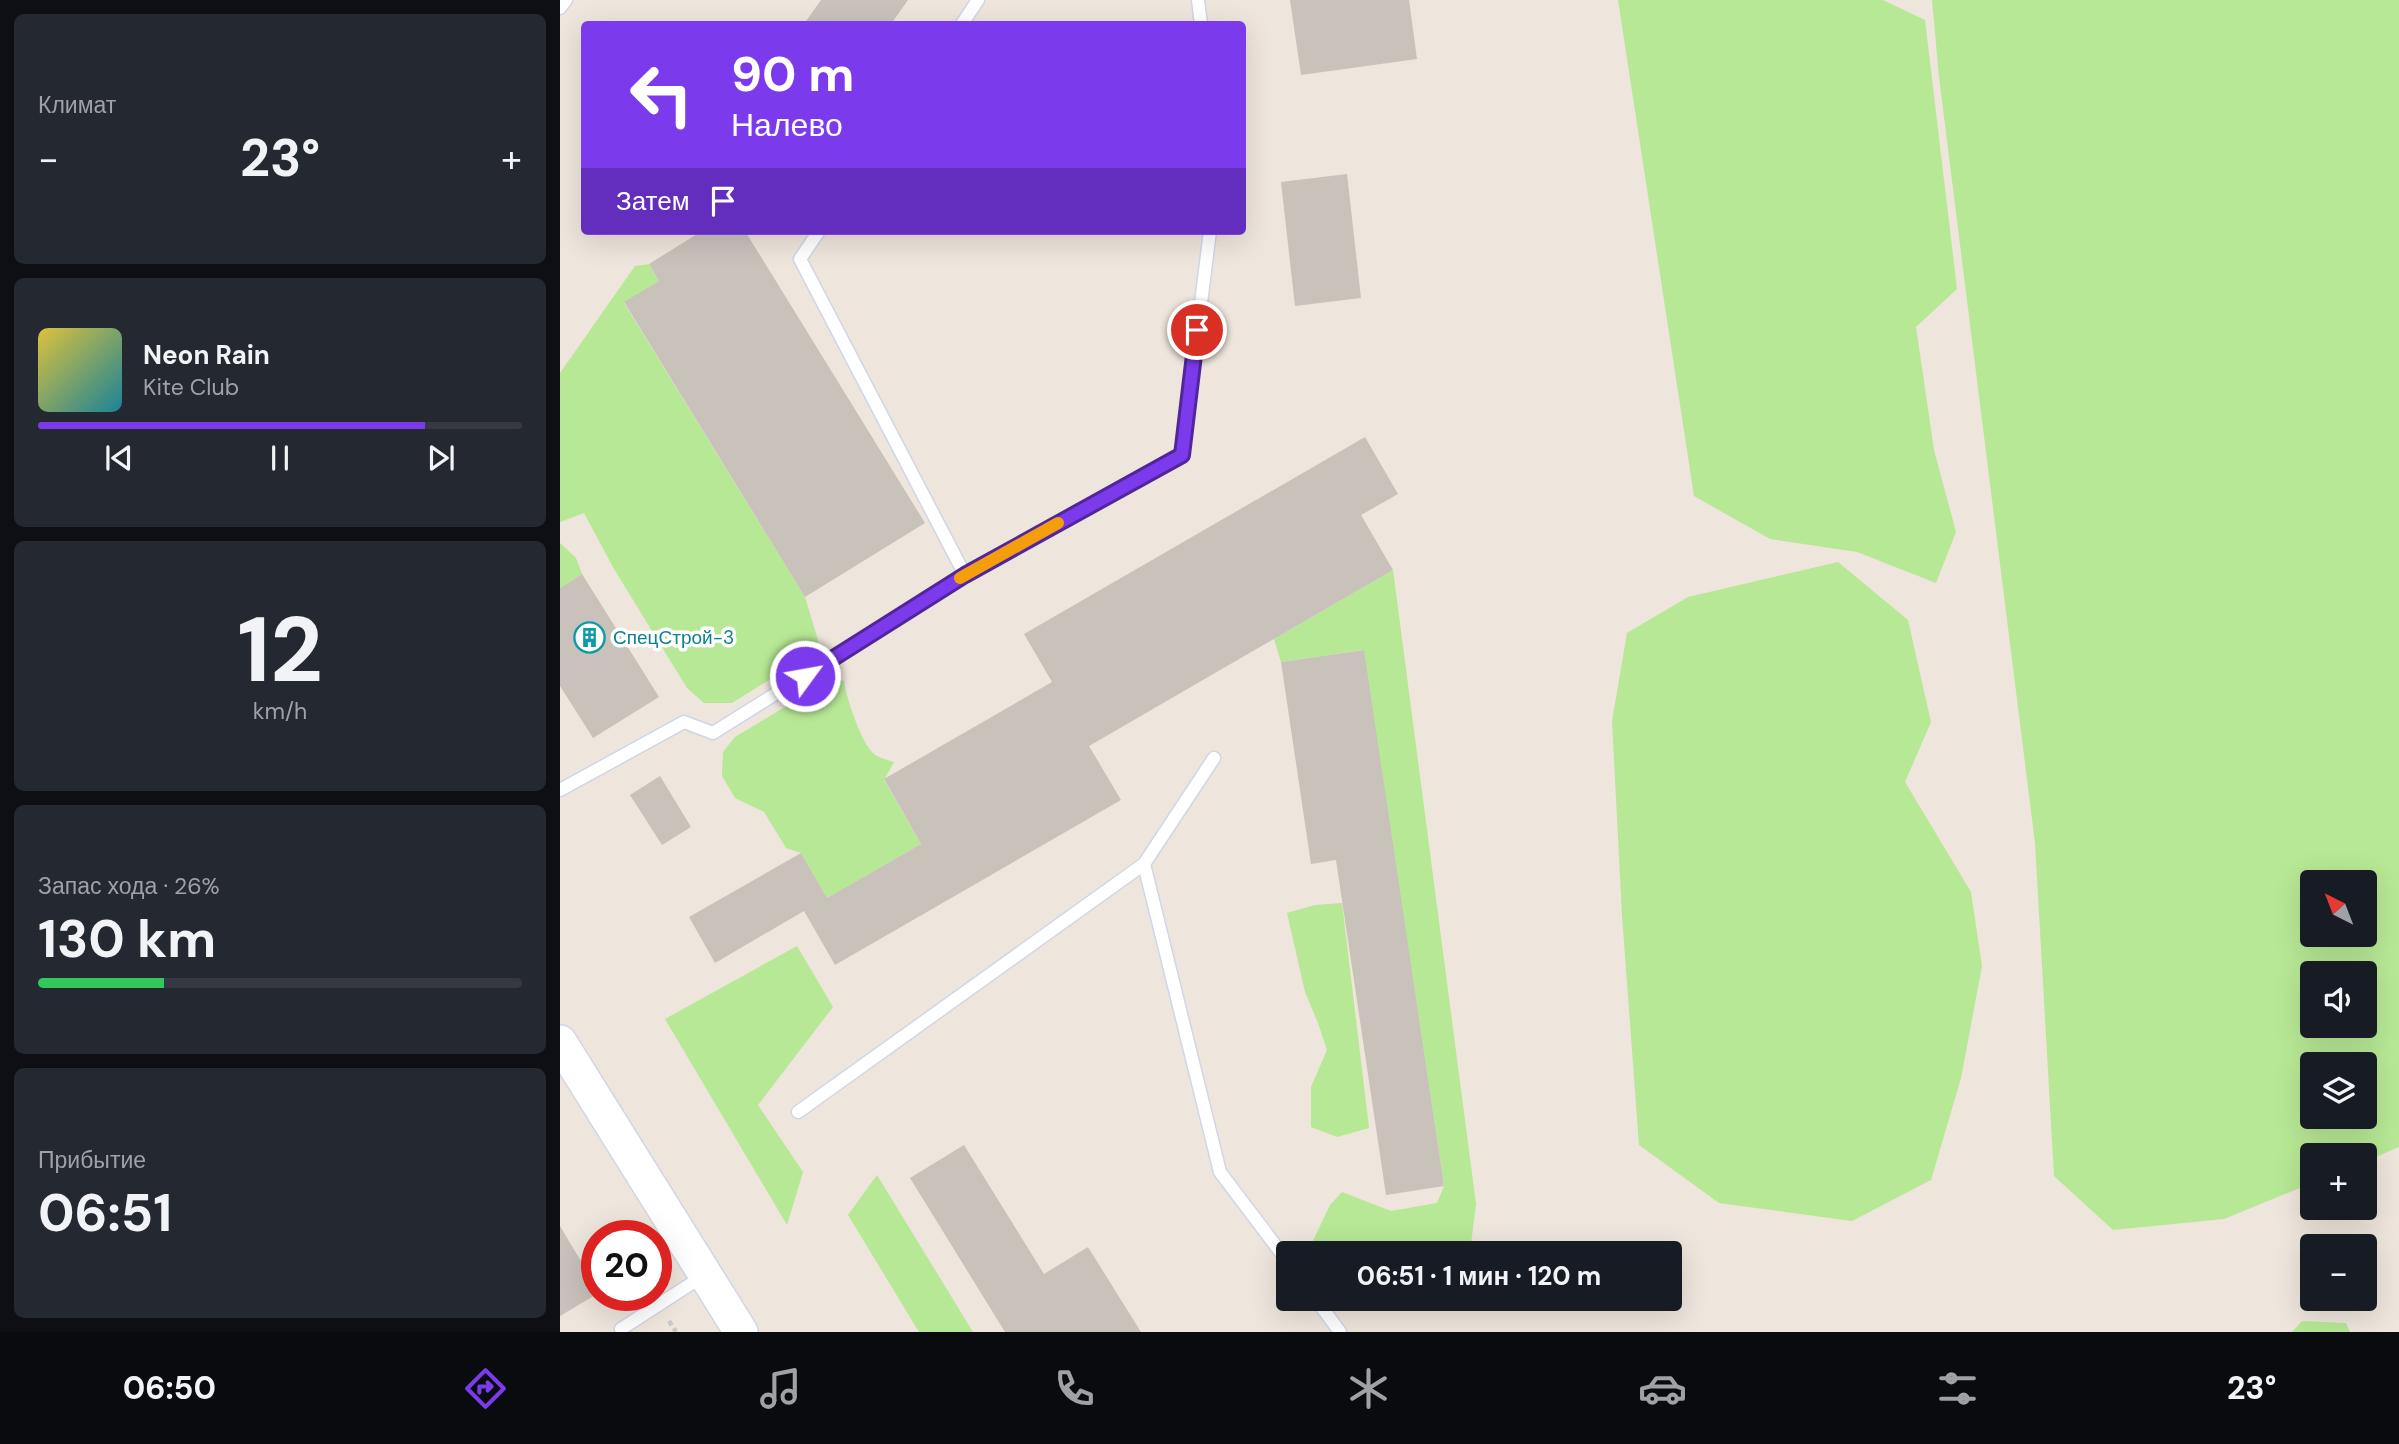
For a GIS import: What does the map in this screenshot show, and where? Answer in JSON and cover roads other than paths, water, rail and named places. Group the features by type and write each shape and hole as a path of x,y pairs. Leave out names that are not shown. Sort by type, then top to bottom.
{"street":[{"path":"560,1042 741,1332"}],"lane":[{"path":"560,8 566,0"},
{"path":"964,21 978,0"},
{"path":"1198,0 1201,21"},
{"path":"816,235 800,259 965,575"},
{"path":"560,790 684,722 713,733 965,575 1182,455 1210,235"},
{"path":"798,1112 1144,864 1214,758"},
{"path":"1144,864 1220,1171 1276,1246"},
{"path":"621,1329 705,1275"},
{"path":"1325,1311 1340,1332"}],"place":[{"name":"СпецСтрой-3","path":"590,637"}]}
